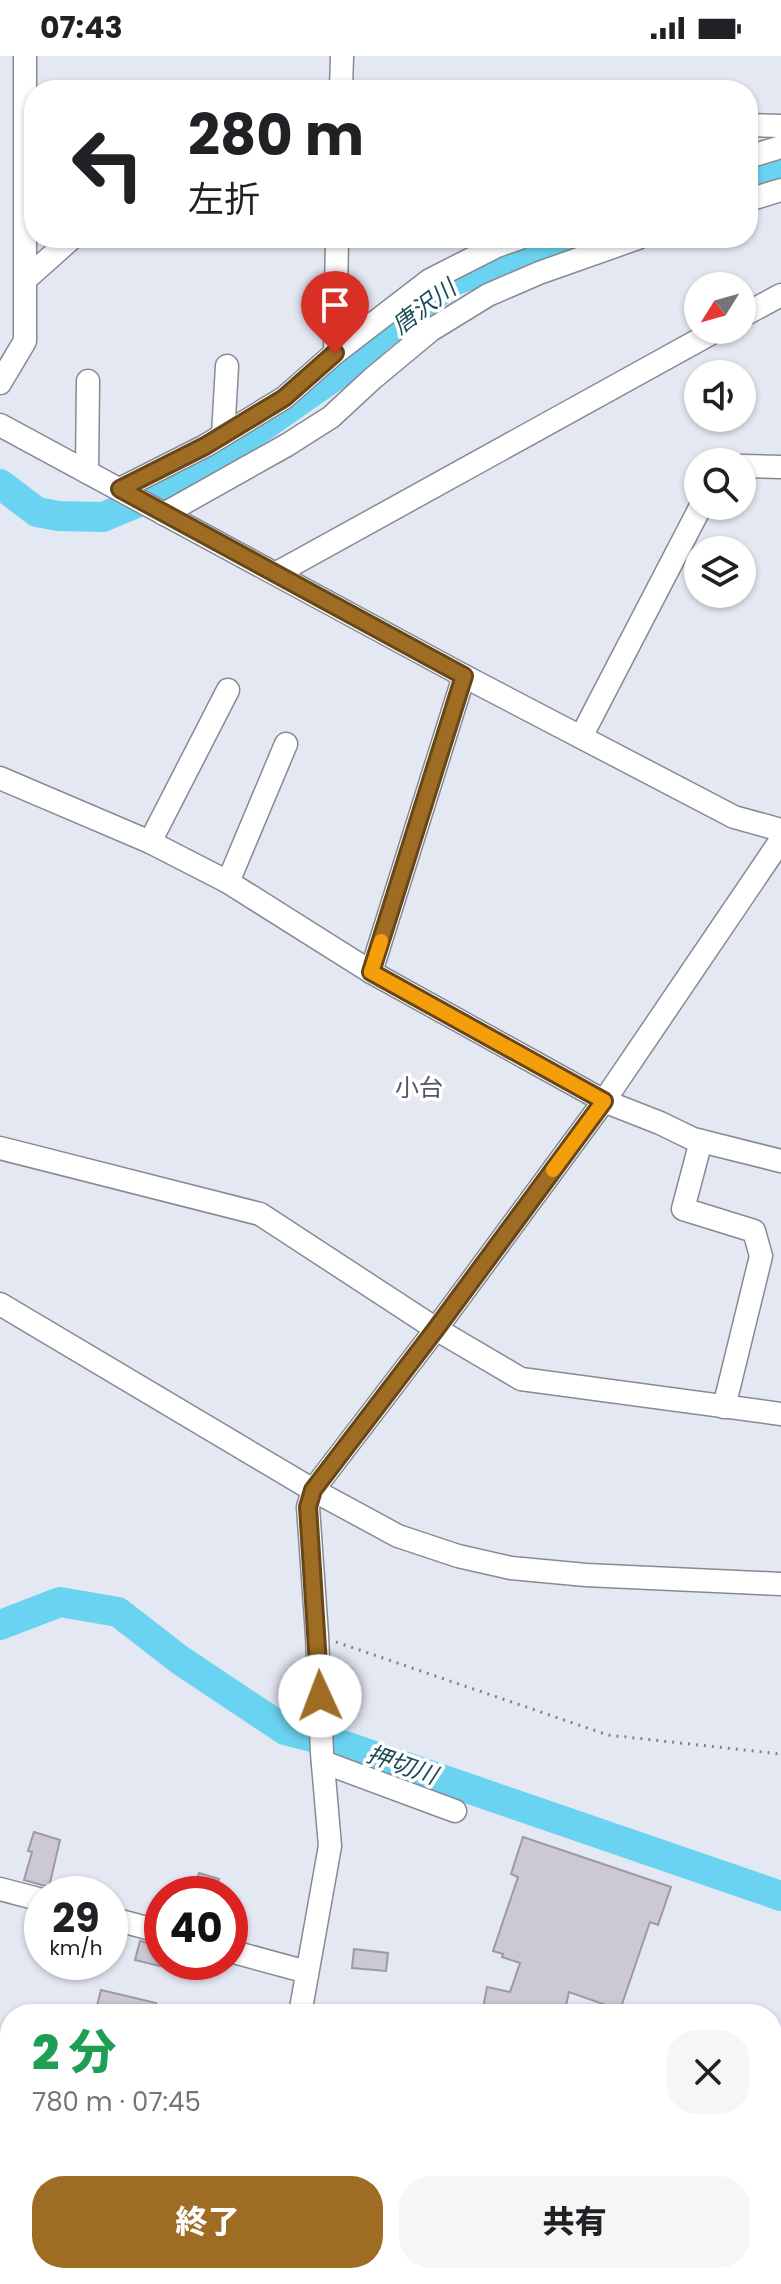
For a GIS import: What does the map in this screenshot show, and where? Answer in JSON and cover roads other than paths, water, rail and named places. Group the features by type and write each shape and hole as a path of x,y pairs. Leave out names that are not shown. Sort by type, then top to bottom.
{"street":[{"path":"25,56 27,80"},
{"path":"341,80 342,56"},
{"path":"758,125 781,126"},
{"path":"758,154 781,147"},
{"path":"758,197 781,190"},
{"path":"0,383 25,341 27,248"},
{"path":"26,279 61,248"},
{"path":"335,353 337,248"},
{"path":"123,490 284,398 335,353 430,280 493,248"},
{"path":"160,511 287,445 331,417 431,330 488,295 610,248"},
{"path":"756,308 781,295"},
{"path":"277,573 692,344"},
{"path":"223,435 227,366"},
{"path":"87,472 88,381"},
{"path":"0,425 464,676 734,817 781,830"},
{"path":"756,466 781,467"},
{"path":"581,737 694,520"},
{"path":"371,972 464,676"},
{"path":"150,842 228,690"},
{"path":"228,882 286,744"},
{"path":"0,778 150,842 228,882 371,972 604,1101 701,1141 781,1161"},
{"path":"302,2004 330,1846 308,1507 313,1490 604,1101 781,840"},
{"path":"701,1141 683,1209 754,1231 761,1256 724,1407"},
{"path":"0,1148 260,1214 436,1329 521,1379 781,1414"},
{"path":"0,1304 313,1490 398,1536 458,1556 511,1568 586,1575 781,1584"},
{"path":"322,1758 455,1811"},
{"path":"0,1889 24,1895"},
{"path":"248,1956 307,1972"}],"waterway":[{"name":"唐沢川","path":"758,174 781,166"},
{"name":"唐沢川","path":"0,484 37,512 58,516 103,517 165,491 346,368 378,338 451,282 542,248"},
{"name":"押切川","path":"0,1625 60,1602 118,1612 180,1660 285,1730 342,1745 781,1896"}],"district":[{"name":"小台","path":"419,1088"}]}
